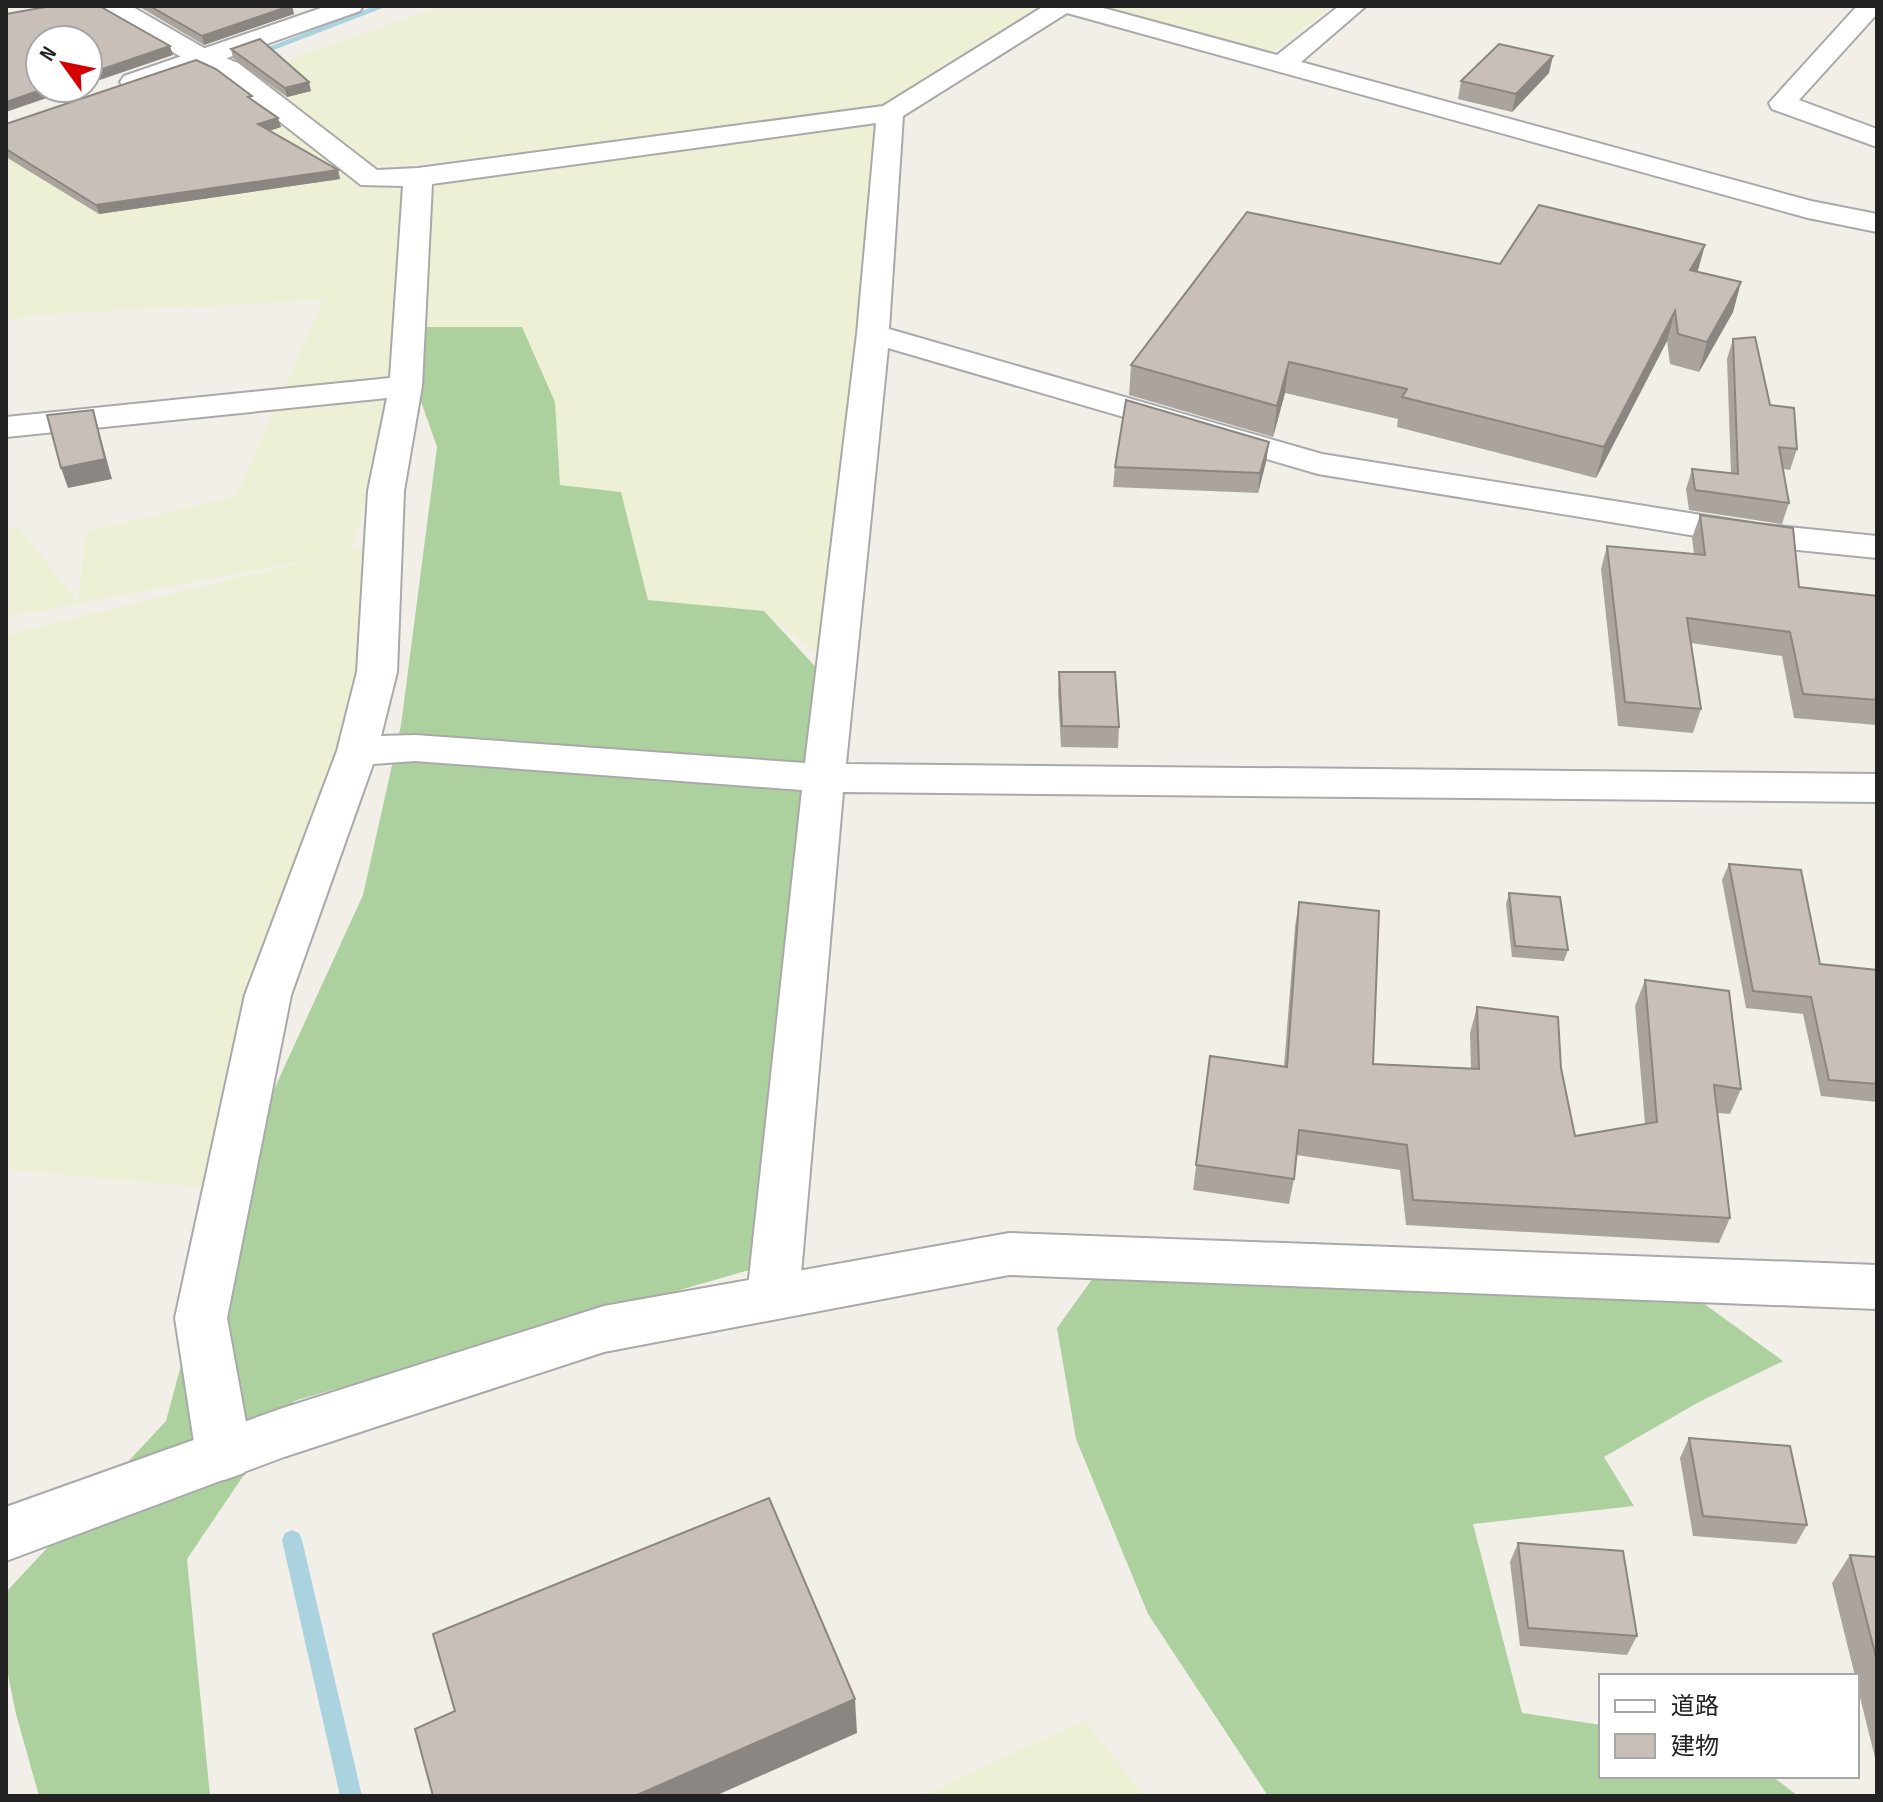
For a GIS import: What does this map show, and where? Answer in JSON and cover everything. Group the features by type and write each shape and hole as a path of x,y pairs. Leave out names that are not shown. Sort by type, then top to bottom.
{"street":[{"path":"113,6 215,63 371,179 418,177 890,113 1061,6"},
{"path":"112,89 215,63 351,6"},
{"path":"1068,6 1808,209 1877,223"},
{"path":"1283,63 1354,6"},
{"path":"1871,6 1782,103 1877,139"},
{"path":"773,1297 824,778 873,334 890,113"},
{"path":"224,1455 201,1318 268,995 357,751 377,672 386,491 406,386 418,177"},
{"path":"873,334 1318,464 1757,535 1877,547"},
{"path":"6,427 406,386"},
{"path":"357,751 415,748 824,778 1877,788"},
{"path":"6,1534 224,1455 604,1329 1009,1254 1877,1287"}],"green space":[{"path":"442,6 1038,6 948,63 950,89 876,113 835,669 764,611 648,600 621,492 560,485 556,421 425,328 351,550 384,543 357,751 228,1190 6,1169 6,635 329,556 6,617 6,527 20,529 78,601 86,532 236,496 323,300 48,314 6,320 6,142 205,81 371,179 800,123 401,166 351,165 232,80"},
{"path":"1092,6 1333,6 1264,58"},
{"path":"425,327 522,327 555,402 560,485 621,492 648,600 764,611 834,687 777,1262 294,1401 187,1559 210,1796 39,1796 6,1665 6,1592 166,1421 228,1190 363,895 401,725 437,447 407,362"},
{"path":"1108,1257 1451,1269 1703,1303 1783,1361 1697,1403 1604,1457 1634,1506 1473,1524 1522,1713 1599,1725 1599,1778 1775,1778 1798,1796 1268,1796 1148,1614 1076,1439 1057,1328"},
{"path":"1085,1720 1145,1796 921,1796"}],"building":[{"path":"51,6 101,6 170,46 104,69 104,24 24,24 24,96 6,102 6,14"},
{"path":"150,6 290,6 202,36"},
{"path":"260,39 309,82 285,88 231,49"},
{"path":"1499,44 1553,56 1516,94 1461,81"},
{"path":"196,60 216,69 278,118 258,124 338,170 96,205 6,149 6,124 65,104 104,104 104,91"},
{"path":"1539,205 1705,245 1690,270 1741,282 1707,342 1678,334 1675,311 1604,447 1402,397 1407,389 1289,362 1277,406 1131,365 1247,212 1500,264"},
{"path":"1755,337 1770,405 1794,408 1797,449 1779,447 1789,503 1695,490 1692,469 1738,474 1733,339"},
{"path":"1126,400 1269,442 1260,473 1115,467"},
{"path":"93,410 105,459 61,468 47,415"},
{"path":"1700,515 1793,528 1799,587 1877,596 1877,700 1803,694 1790,632 1687,618 1701,709 1625,702 1607,546 1705,555"},
{"path":"1059,672 1115,672 1119,727 1062,726"},
{"path":"1729,864 1801,870 1820,964 1877,970 1877,1084 1829,1080 1811,997 1753,991"},
{"path":"1509,893 1560,897 1568,950 1515,946"},
{"path":"1299,902 1379,911 1373,1064 1479,1069 1477,1007 1558,1017 1561,1068 1575,1136 1657,1122 1645,980 1729,991 1741,1089 1714,1085 1730,1218 1413,1200 1407,1145 1299,1130 1294,1179 1196,1165 1210,1056 1287,1067"},
{"path":"1689,1438 1790,1446 1807,1525 1703,1516"},
{"path":"769,1498 855,1699 635,1796 433,1796 415,1729 455,1711 433,1634"},
{"path":"1518,1543 1623,1551 1637,1636 1528,1628"},
{"path":"1850,1555 1877,1557 1877,1661"}],"waterway":[{"path":"250,56 383,6"},
{"path":"292,1540 351,1796"}]}
